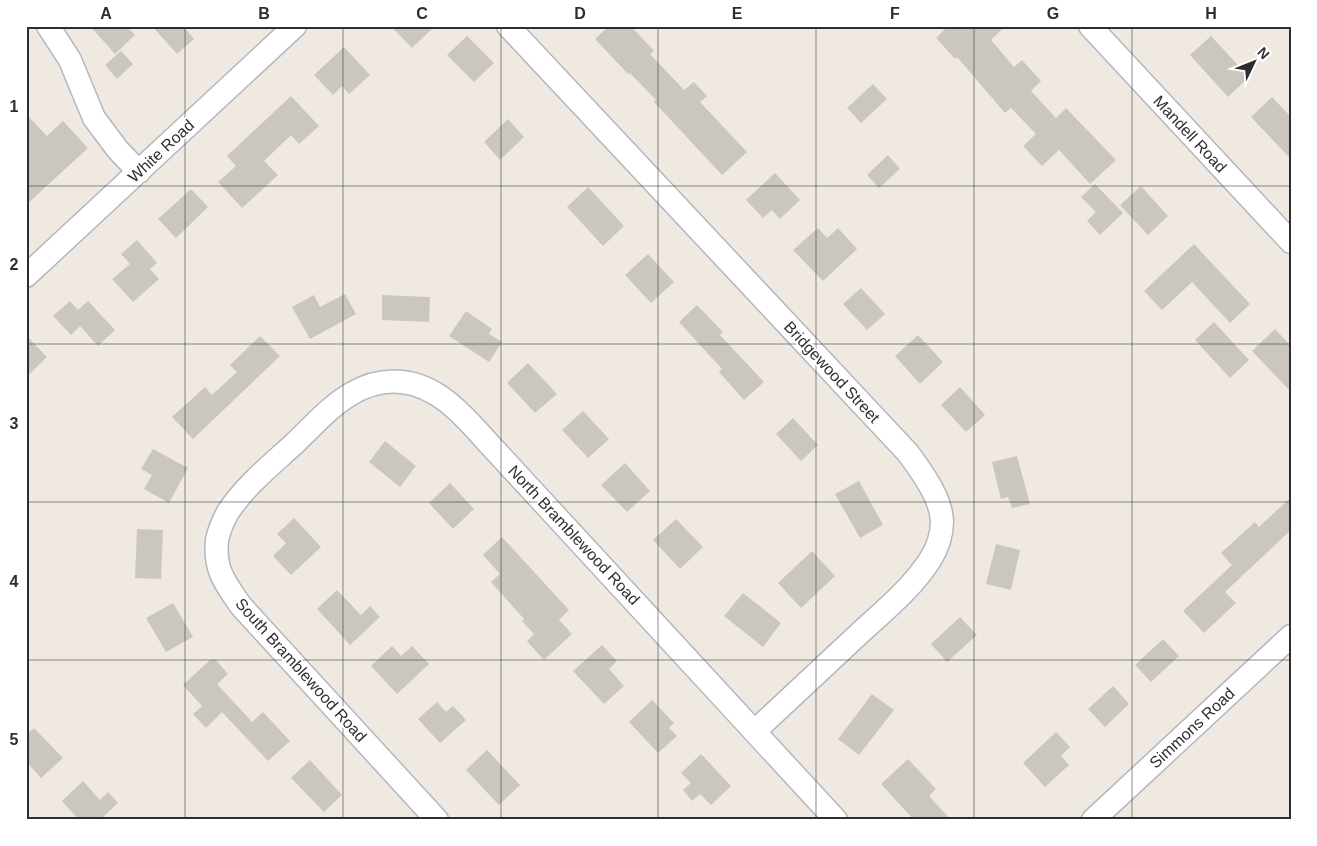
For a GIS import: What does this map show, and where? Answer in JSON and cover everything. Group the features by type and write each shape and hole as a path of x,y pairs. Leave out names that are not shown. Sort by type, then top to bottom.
{"street":[{"path":"48,26 70,60 94,118 118,150 139,172"},
{"name":"White Road","path":"26,276 296,26"},
{"name":"Bridgewood Street","path":"508,26 908,453 924,476 937,501 942,519 936,549 930,561 912,583 755,731"},
{"name":"Mandell Road","path":"1090,26 1291,242"},
{"name":"North Bramblewood Road","path":"277,460 328,412 345,398 363,388 388,382 402,382 422,386 434,392 455,408 492,446 836,820"},
{"name":"South Bramblewood Road","path":"277,460 236,501 222,525 217,553 220,576 241,606 437,820"},
{"name":"Simmons Road","path":"1093,820 1291,636"}],"building":[{"path":"90,26 127,26 135,35 115,54"},
{"path":"152,26 183,26 194,39 177,54"},
{"path":"391,26 435,26 412,48"},
{"path":"609,26 631,26 654,51 650,54 684,90 694,82 707,96 700,102 747,152 722,175 654,102 656,100 595,39"},
{"path":"948,26 1005,26 991,40 1014,67 1022,60 1041,81 1031,91 1056,118 1066,108 1116,160 1090,184 1059,150 1042,166 1023,146 1036,134 1011,108 1005,113 957,57 955,59 936,38"},
{"path":"467,36 494,63 474,82 447,55"},
{"path":"1211,36 1249,77 1228,97 1190,55"},
{"path":"344,47 370,75 349,94 342,86 333,95 314,75"},
{"path":"121,51 133,64 117,79 105,65"},
{"path":"873,84 887,99 861,123 847,108"},
{"path":"291,96 319,126 299,144 291,135 264,161 278,175 242,208 218,182 236,166 227,156"},
{"path":"1272,97 1291,117 1291,159 1251,117"},
{"path":"26,114 47,136 63,121 88,148 26,205"},
{"path":"508,119 524,137 500,160 484,142"},
{"path":"888,155 900,169 879,188 867,175"},
{"path":"775,173 800,200 780,219 772,210 763,218 746,200"},
{"path":"1095,184 1123,213 1100,235 1087,221 1096,212 1081,197"},
{"path":"1141,186 1168,216 1148,235 1120,205"},
{"path":"588,187 624,226 603,246 567,207"},
{"path":"191,189 208,207 176,238 158,219"},
{"path":"818,228 827,238 838,228 857,249 823,281 793,250"},
{"path":"137,240 157,263 150,269 159,279 133,302 112,279 130,264 121,254"},
{"path":"1194,244 1250,304 1230,323 1192,282 1162,310 1144,291"},
{"path":"648,254 674,282 651,303 625,275"},
{"path":"861,288 885,314 867,330 843,304"},
{"path":"345,294 356,314 310,339 292,307 314,295 320,307"},
{"path":"382,295 430,297 429,322 382,320"},
{"path":"70,301 78,310 88,301 115,330 98,346 80,326 71,335 53,316"},
{"path":"697,305 723,332 720,335 764,382 744,400 719,372 722,369 679,322"},
{"path":"466,311 492,329 489,334 502,342 489,362 449,336"},
{"path":"1214,322 1249,360 1230,378 1195,340"},
{"path":"1275,329 1291,346 1291,392 1252,351"},
{"path":"26,335 47,357 26,377"},
{"path":"918,335 943,362 920,384 895,356"},
{"path":"260,336 280,356 193,439 172,417 205,387 212,395 237,372 230,365"},
{"path":"528,363 557,394 535,413 507,383"},
{"path":"960,387 985,415 966,432 941,405"},
{"path":"583,411 609,439 588,458 562,430"},
{"path":"793,418 818,445 801,461 776,434"},
{"path":"385,441 416,466 400,487 369,462"},
{"path":"153,449 188,468 169,503 144,489 152,475 141,469"},
{"path":"1017,456 1030,504 1012,508 1008,497 1001,499 992,462"},
{"path":"625,463 650,491 627,512 601,485"},
{"path":"859,481 883,525 860,538 835,494"},
{"path":"450,483 474,509 453,529 429,503"},
{"path":"1291,497 1291,530 1225,592 1236,603 1204,633 1183,611 1232,565 1221,553 1255,522 1259,527"},
{"path":"294,518 321,547 291,575 273,556 286,543 277,534"},
{"path":"676,519 703,547 680,569 653,540"},
{"path":"137,529 163,530 161,579 135,578"},
{"path":"502,537 569,610 559,620 572,634 544,660 527,641 534,634 522,621 524,619 491,582 500,574 483,555"},
{"path":"996,544 1020,550 1011,590 986,584"},
{"path":"812,551 835,576 801,608 778,583"},
{"path":"337,590 361,615 370,606 380,617 350,645 317,609"},
{"path":"743,593 781,623 763,647 724,616"},
{"path":"173,603 193,637 166,652 146,618"},
{"path":"960,617 977,635 947,662 931,644"},
{"path":"1163,639 1179,656 1151,682 1135,665"},
{"path":"602,645 617,661 609,669 624,686 604,704 573,671"},
{"path":"392,646 401,656 412,646 429,664 397,694 371,666"},
{"path":"210,660 216,660 228,674 217,684 252,722 263,712 290,741 268,761 222,712 206,728 193,714 202,706 183,685"},
{"path":"1113,686 1129,704 1105,727 1088,709"},
{"path":"872,694 894,710 859,755 838,739"},
{"path":"652,700 674,723 669,728 677,736 658,753 629,722"},
{"path":"437,702 446,712 453,706 466,720 440,743 418,719"},
{"path":"34,728 63,758 41,778 26,761 26,735"},
{"path":"1056,732 1070,747 1061,756 1069,765 1045,787 1023,763"},
{"path":"487,750 520,785 499,805 466,770"},
{"path":"701,754 731,786 711,805 700,794 692,801 683,790 691,783 681,773"},
{"path":"908,759 936,789 929,796 951,820 914,820 881,784"},
{"path":"310,760 342,795 324,812 291,778"},
{"path":"83,781 100,800 108,792 118,803 100,820 79,820 62,801"}]}
